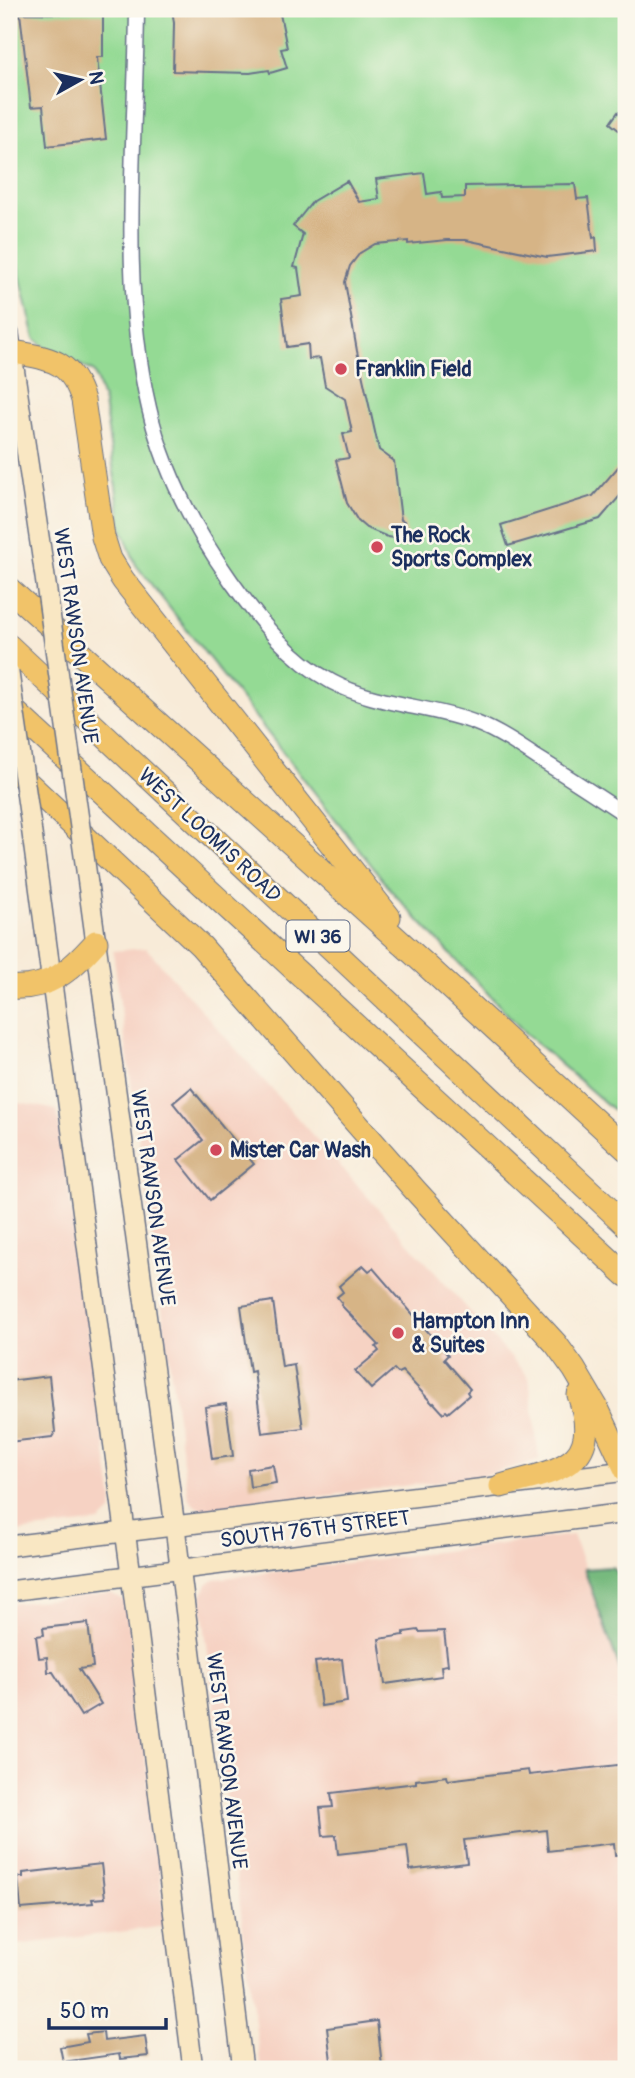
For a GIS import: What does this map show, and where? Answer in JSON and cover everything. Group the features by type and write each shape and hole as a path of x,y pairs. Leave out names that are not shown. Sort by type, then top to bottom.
{"main road":[{"name":"WEST RAWSON AVENUE","path":"10,346 96,942 180,1569 243,2069"},
{"path":"10,346 55,361 69,370 78,384 83,400 103,537 110,559 123,580 427,966"},
{"path":"9,589 626,1149"},
{"name":"WEST LOOMIS ROAD","path":"9,646 626,1225"},
{"path":"9,673 131,1576 193,2069"},
{"name":"WEST LOOMIS ROAD","path":"9,706 626,1275"},
{"path":"9,765 201,946 415,1190 556,1344 597,1408 626,1470"},
{"path":"9,987 33,987 50,981 74,967 96,942"},
{"path":"501,1486 558,1469 579,1454 584,1442 586,1420 581,1400 575,1381 556,1344"},
{"name":"SOUTH 76TH STREET","path":"9,1546 626,1470"},
{"name":"SOUTH 76TH STREET","path":"9,1591 626,1513"}],"street":[{"path":"137,9 133,295 138,352 149,410 166,461 192,518 212,553 284,649 333,683 386,701 477,723 515,743 626,815"}],"shaded area":[{"path":"146,948 529,1378 539,1460 481,1476 219,1509 203,1510 195,1506 188,1497 113,951"},
{"path":"9,1101 57,1110 113,1502 111,1512 100,1522 9,1533"},
{"path":"573,1535 626,1686 626,2069 261,2069 202,1606 207,1584 216,1579"},
{"path":"111,1593 124,1601 127,1608 166,1926 9,1946 9,1604"}],"green space":[{"name":"The Rock Sports Complex","path":"9,9 626,9 626,1121 526,1034 395,895 136,565 122,529 104,403 94,372 46,348 35,338 16,259 9,206"},
{"path":"612,1567 626,1582 626,1686 584,1569"}],"building":[{"path":"172,9 279,9 287,48 281,49 287,68 270,73 269,70 250,73 173,71"},
{"path":"20,13 103,14 103,57 97,57 106,139 47,146 43,106 31,107"},
{"path":"618,112 626,119 626,136 610,123"},
{"name":"Franklin Field","path":"424,173 427,194 441,192 442,198 465,197 465,186 575,184 577,199 588,198 597,251 547,257 466,240 408,244 408,241 375,244 360,253 350,266 345,282 357,351 379,450 394,461 401,520 404,521 408,540 388,537 366,528 358,521 347,503 336,460 349,458 343,434 352,432 345,399 325,386 320,358 309,359 308,344 287,347 281,299 302,296 298,268 294,267 303,234 293,226 313,201 347,181 359,202 379,199 376,179"},
{"path":"626,458 626,489 600,519 508,546 501,525 593,496"},
{"name":"Mister Car Wash","path":"191,1088 254,1164 210,1200 178,1160 203,1140 173,1103"},
{"name":"Hampton Inn & Suites","path":"363,1265 369,1271 373,1268 448,1355 444,1359 470,1389 467,1392 469,1395 448,1413 443,1413 433,1404 402,1371 398,1373 394,1369 371,1389 355,1371 379,1351 376,1347 379,1345 341,1305 337,1297 343,1292 339,1286"},
{"path":"273,1301 282,1367 294,1365 303,1428 262,1433 254,1371 250,1372 241,1306"},
{"path":"49,1376 55,1432 52,1437 9,1442 9,1381"},
{"path":"226,1404 233,1456 212,1459 205,1407"},
{"path":"273,1465 276,1483 250,1487 248,1469"},
{"path":"88,1623 93,1667 79,1669 101,1704 81,1716 53,1672 48,1672 47,1657 39,1658 36,1636 44,1635 43,1628"},
{"path":"418,1630 444,1631 448,1665 441,1666 442,1676 385,1684 379,1639"},
{"path":"342,1659 347,1702 321,1706 315,1662"},
{"path":"626,1764 626,1854 615,1855 614,1843 548,1851 546,1830 464,1840 467,1863 410,1870 407,1846 338,1854 336,1835 323,1836 320,1808 333,1807 331,1793 416,1783 416,1780 447,1776 448,1780 528,1770 529,1775"},
{"path":"101,1864 105,1898 92,1899 93,1903 21,1909 18,1877 23,1877 23,1873"},
{"path":"377,2021 382,2066 332,2069 327,2028"},
{"path":"103,2032 104,2041 145,2036 148,2056 120,2059 119,2054 63,2062 60,2047 88,2042 86,2034"}],"place":[{"name":"Franklin Field","path":"341,369"},
{"name":"The Rock Sports Complex","path":"377,547"},
{"name":"Mister Car Wash","path":"216,1150"},
{"name":"Hampton Inn & Suites","path":"398,1333"}]}
